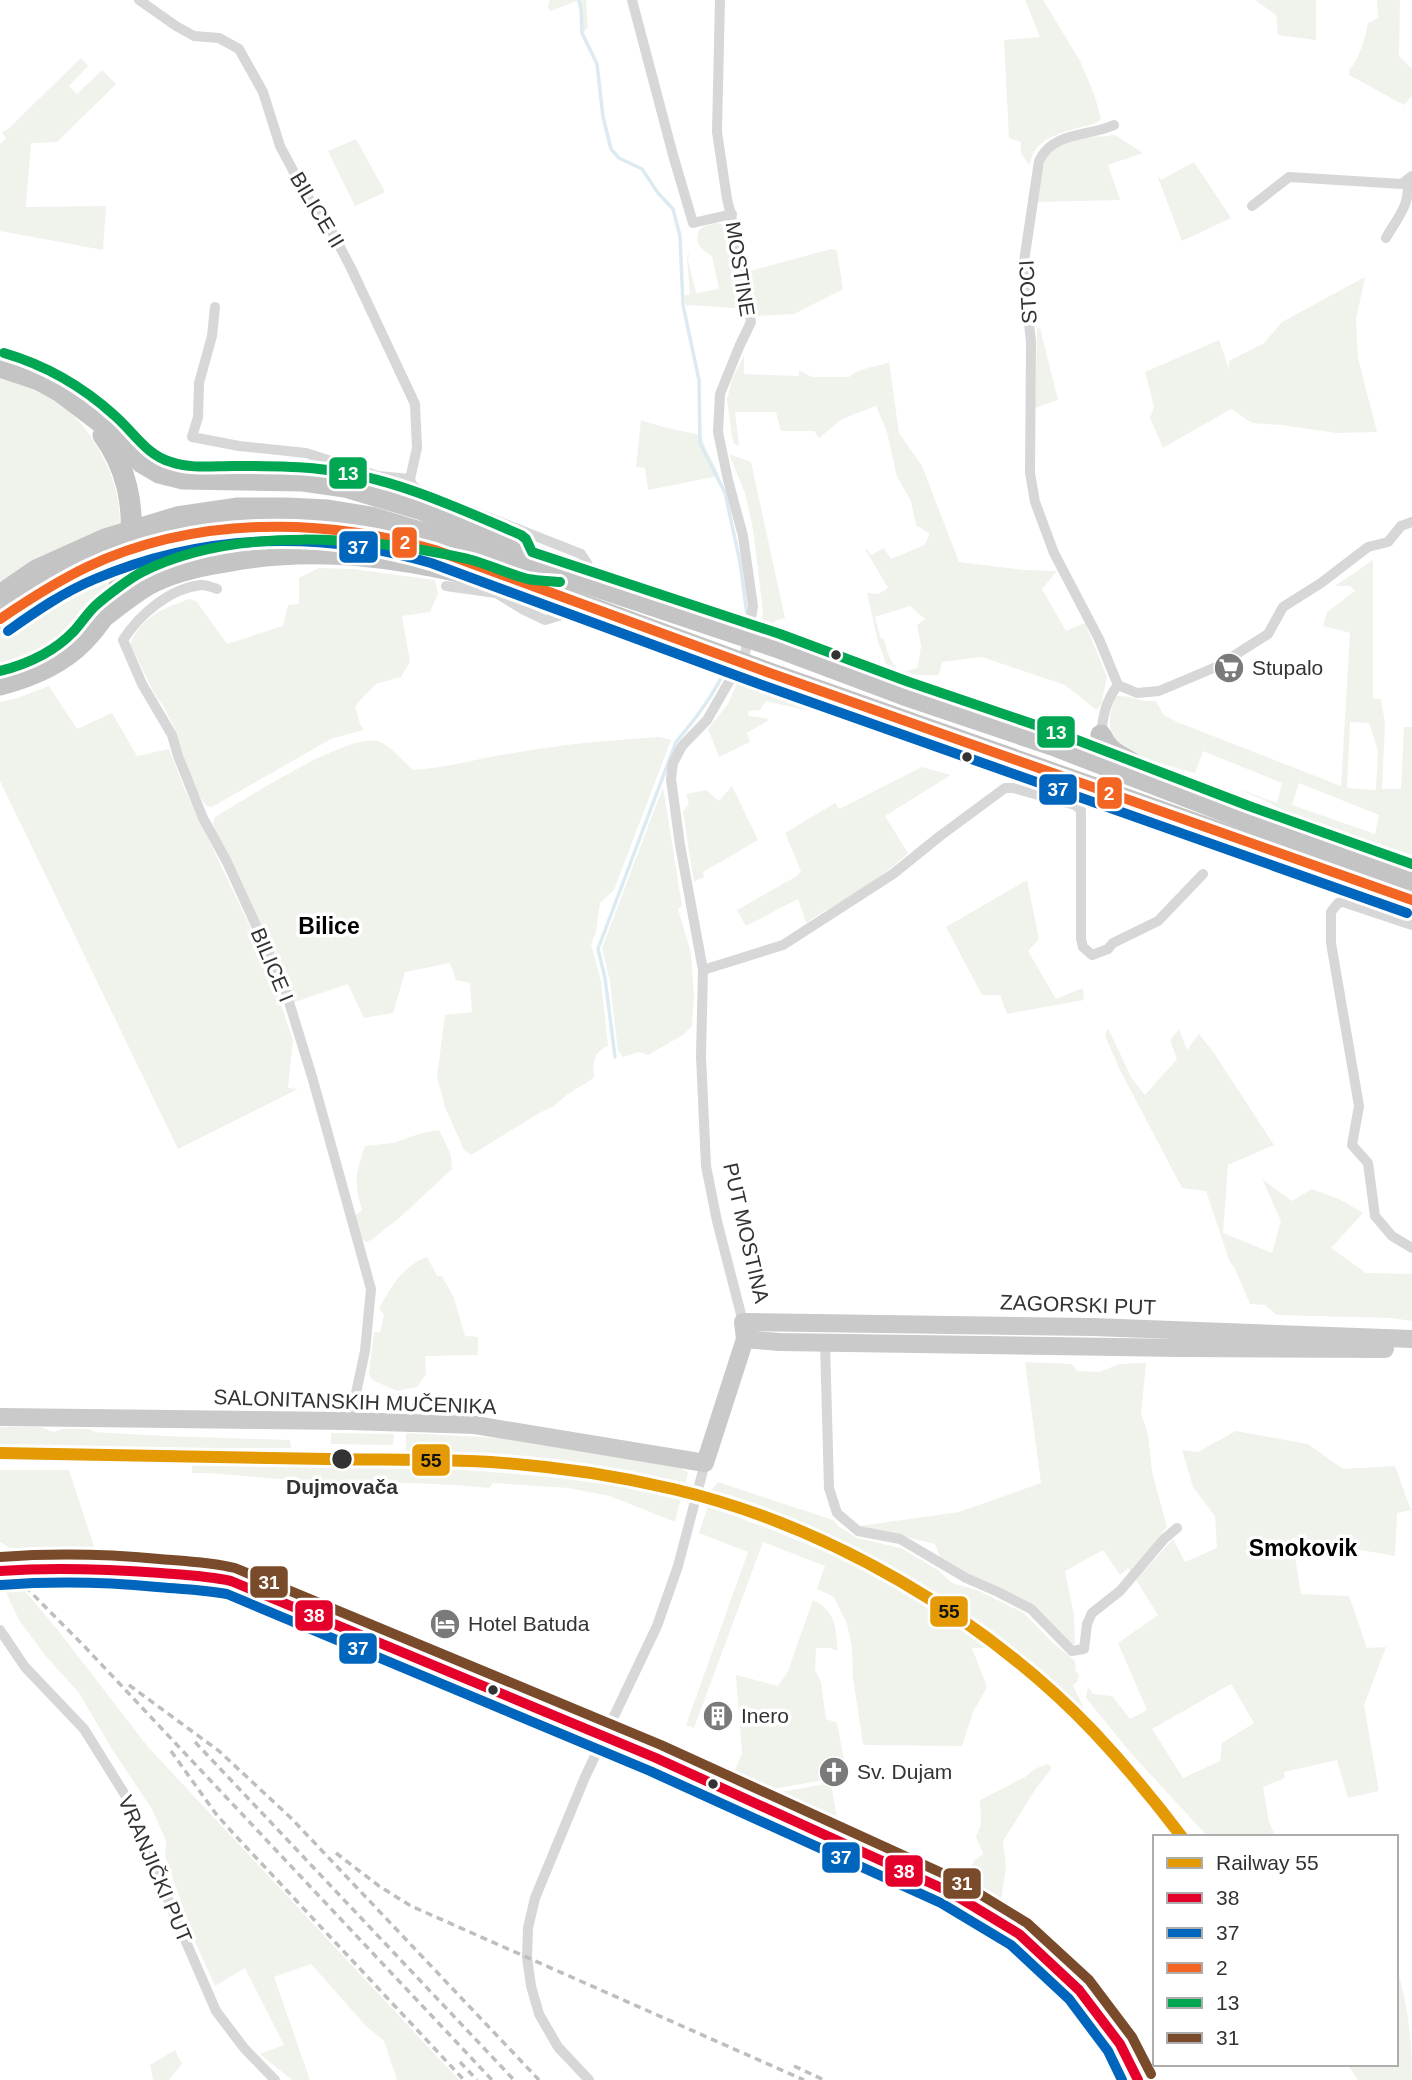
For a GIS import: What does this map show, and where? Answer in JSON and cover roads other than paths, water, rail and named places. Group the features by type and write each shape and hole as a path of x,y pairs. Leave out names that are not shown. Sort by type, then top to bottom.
{"highway":[{"path":"0,367 40,380 59,391 105,426 142,463 159,473 183,479 303,481 345,487 375,485 422,510 514,547 522,563"},
{"path":"77,405 93,421 112,450 130,505 130,552 120,585 105,616"},
{"path":"0,582 89,556 141,547 177,527 238,508 328,510 371,517 522,563 563,586 767,672 1412,900"},
{"path":"177,527 282,526 365,533 394,538 563,586 776,647 904,695 1052,745 1244,819 1412,879"},
{"path":"0,685 26,679 57,663 83,642 105,616 148,585 195,567 275,555 320,553 368,556 443,568 526,593 563,586"},
{"path":"0,619 89,556"},
{"path":"0,595 36,570"},
{"path":"1101,735 1114,754 1133,762 1158,785"}],"main road":[{"name":"ZAGORSKI PUT","path":"744,1330 1093,1327 1412,1339"},
{"name":"ZAGORSKI PUT","path":"744,1330 762,1341 1412,1350"},
{"path":"705,1463 744,1330"},
{"name":"SALONITANSKIH MUČENIKA","path":"0,1417 475,1425 705,1463"},
{"path":"0,1571 31,1568 107,1568 231,1581 656,1758 948,1891 1020,1934 1079,1990 1120,2044 1138,2080"}],"street":[{"name":"BILICE II","path":"139,0 194,36 219,38 239,50 263,92 280,146 351,268 415,404 417,448 410,479"},
{"path":"632,0 665,129 693,223 732,214"},
{"name":"MOSTINE","path":"720,0 717,132 727,199 744,269 751,322 720,394 718,432 743,536 753,606 745,654"},
{"name":"STOCI","path":"1114,125 1058,140 1039,161 1023,268 1031,342 1030,472 1038,510 1054,554 1100,639 1118,685"},
{"path":"1252,206 1289,177 1381,184 1402,184 1410,178"},
{"path":"1386,238 1406,205 1410,178"},
{"path":"215,307 212,336 199,383 198,417 192,437 239,446 306,453 375,485 410,479 412,485 419,490 581,554 587,563 562,615 545,620 496,593 446,586"},
{"path":"1101,735 1108,697 1118,685 1137,693 1159,691 1216,667 1268,634 1283,607 1321,583 1368,547 1388,541 1401,526 1412,522"},
{"name":"BILICE I","path":"217,589 203,584 184,589 163,600 132,625 123,640 142,684 172,735 177,755 203,818 285,989 313,1080 371,1289 365,1351 350,1421"},
{"name":"PUT MOSTINA","path":"744,1330 713,1208 706,1166 701,1056 703,970 671,779 673,763 682,746 707,720 745,654"},
{"path":"703,970 783,945 893,874 940,835 1005,788 1066,802 1079,808 1083,814 1081,939 1083,947 1092,955 1158,921 1203,874"},
{"path":"1412,925 1343,902 1338,902 1331,912 1331,943 1359,1106 1352,1145 1368,1163 1375,1216 1392,1236 1412,1248"},
{"path":"825,1342 828,1488 837,1513 858,1531 900,1539 965,1578 1031,1609 1072,1651 1084,1649 1087,1624 1092,1613 1120,1591 1164,1539 1177,1528"},
{"path":"589,2080 558,2047 539,2014 527,1957 528,1928 535,1898 585,1777 657,1626 678,1566 705,1463"},
{"name":"VRANJIČKI PUT","path":"0,1630 25,1667 84,1729 127,1798 216,2011 244,2048 275,2080"}],"waterway":[{"path":"579,0 582,33 597,64 603,117 611,149 619,158 642,169 673,209 680,236 683,305 699,380 700,443 725,493 740,562 747,615 741,629"},
{"path":"615,1057 605,978 598,949 676,742 711,696 727,665"}],"railway":[{"path":"0,1561 85,1647 492,2080"},
{"path":"129,1685 219,1751 291,1818 539,2080"},
{"path":"195,1742 514,2080"},
{"path":"171,1751 216,1814 464,2080"},
{"path":"336,1853 379,1886 411,1906 804,2080"},
{"path":"460,2062 477,2080"},
{"path":"794,2066 824,2080"}],"rail line":[{"name":"55","path":"0,1453 491,1462 606,1475 731,1505 845,1551 953,1614 1003,1650 1050,1689 1093,1731 1180,1835"}],"place":[{"name":"Stupalo","path":"1229,668"},
{"name":"Dujmovača","path":"342,1459"},
{"name":"Hotel Batuda","path":"445,1624"},
{"name":"Inero","path":"718,1716"},
{"name":"Sv. Dujam","path":"834,1772"}],"district":[{"name":"Bilice","path":"329,926"},
{"name":"Smokovik","path":"1303,1548"}]}
